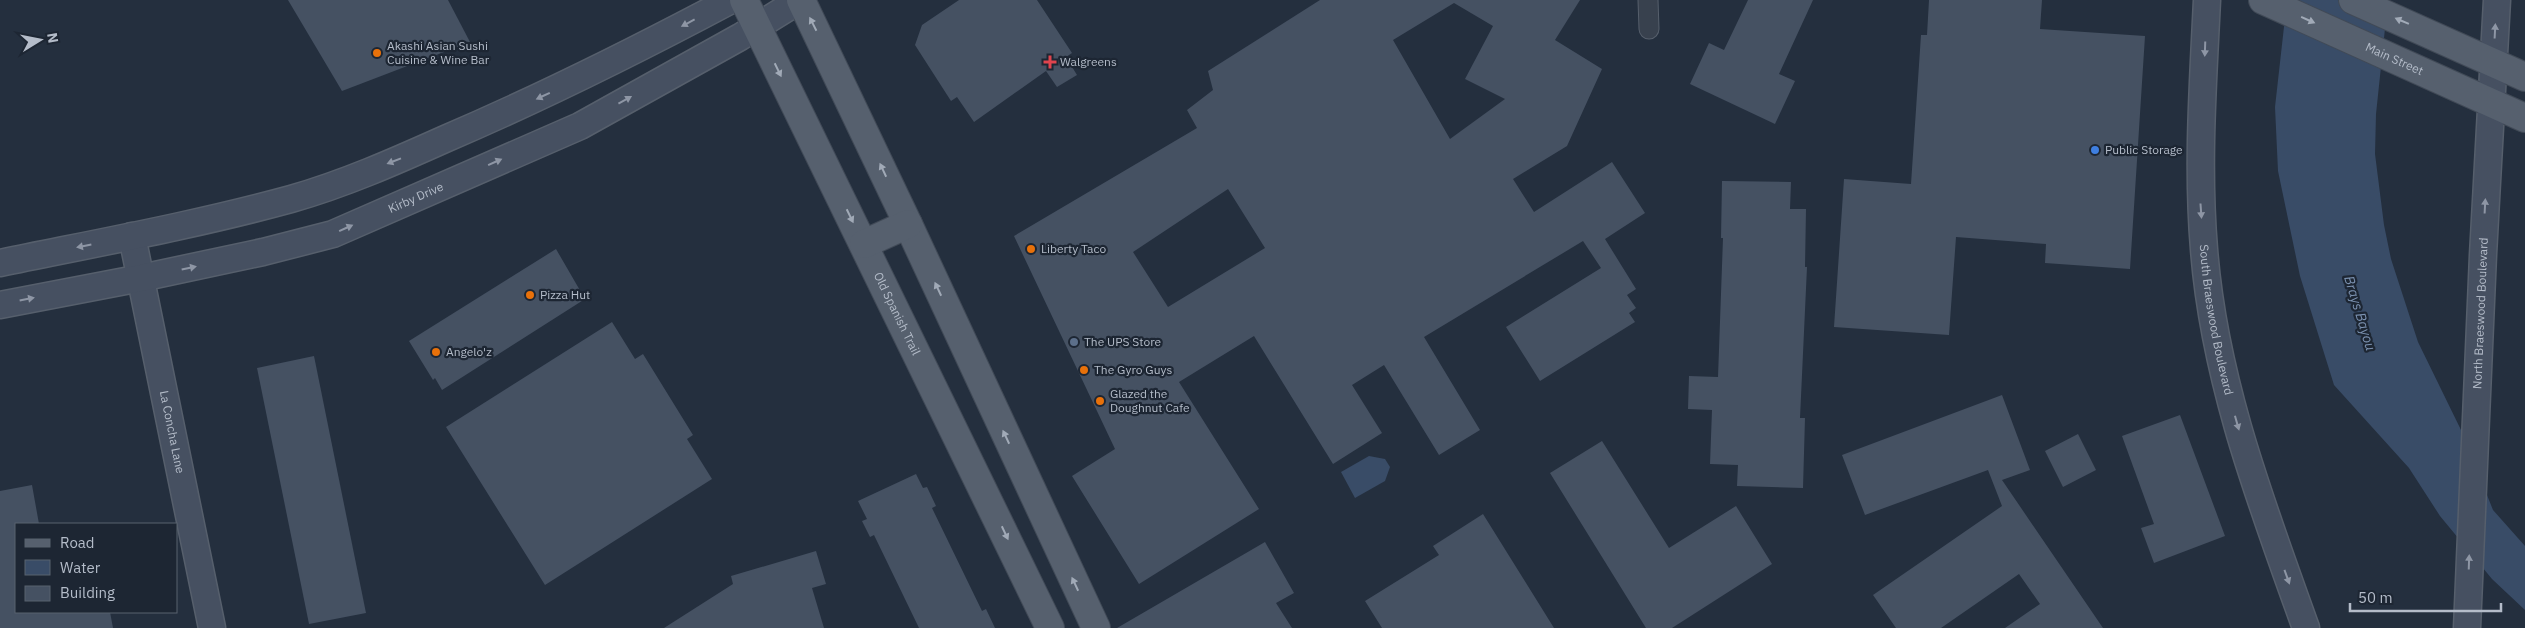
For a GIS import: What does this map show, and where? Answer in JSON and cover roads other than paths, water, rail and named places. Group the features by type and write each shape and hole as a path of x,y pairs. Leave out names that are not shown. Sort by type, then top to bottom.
{"main road":[{"path":"0,263 132,236 292,198 397,160 505,113 610,64 731,0"},
{"name":"Old Spanish Trail","path":"744,0 984,489 1050,628"},
{"path":"801,0 908,224 1096,628"},
{"name":"Kirby Drive","path":"0,305 263,252 333,234 580,126 801,0"},
{"name":"South Braeswood Boulevard","path":"2207,0 2200,184 2204,250 2212,316 2230,399 2252,477 2306,628"},
{"name":"Main Street","path":"2263,0 2490,104 2525,118"},
{"path":"2352,0 2447,40 2525,76"},
{"name":"North Braeswood Boulevard","path":"2467,628 2490,104 2497,0"},
{"path":"864,244 908,224"},
{"name":"La Concha Lane","path":"132,236 212,628"},
{"path":"984,489 1020,468"}],"street":[{"path":"1648,0 1649,29"}],"water":[{"name":"Brays Bayou","path":"2287,0 2388,0 2376,114 2375,154 2384,225 2391,259 2418,342 2461,430 2493,510 2525,546 2525,610 2492,579 2440,516 2409,468 2334,385 2300,276 2278,171 2275,107"},
{"path":"1369,456 1385,459 1390,467 1385,481 1355,498 1341,472"}],"place":[{"name":"Akashi Asian Sushi Cuisine & Wine Bar","path":"377,53"},
{"name":"Walgreens","path":"1050,62"},
{"name":"Public Storage","path":"2095,150"},
{"name":"Liberty Taco","path":"1031,249"},
{"name":"Pizza Hut","path":"530,295"},
{"name":"The UPS Store","path":"1074,342"},
{"name":"Angelo'z","path":"436,352"},
{"name":"The Gyro Guys","path":"1084,370"},
{"name":"Glazed the Doughnut Cafe","path":"1100,401"}]}
